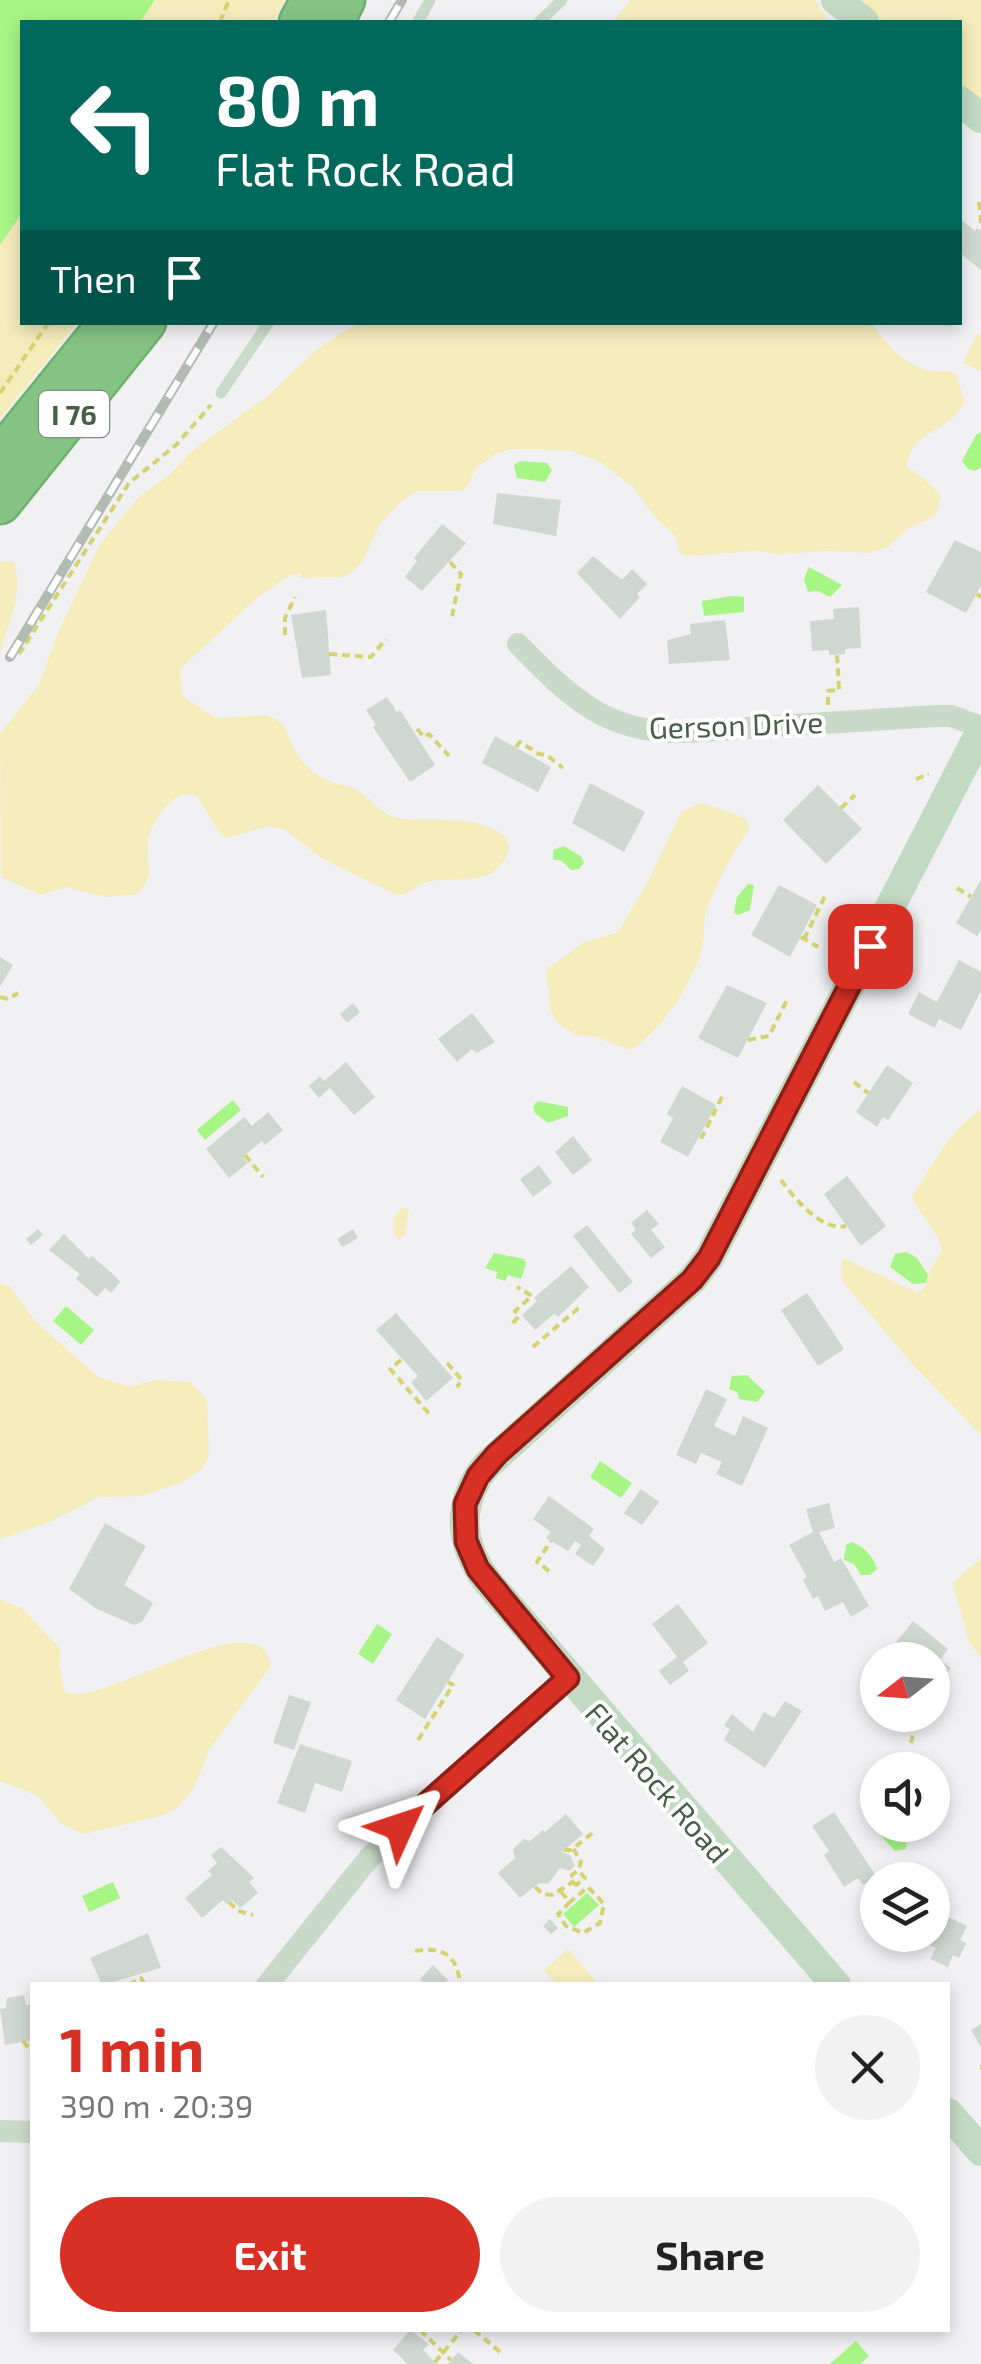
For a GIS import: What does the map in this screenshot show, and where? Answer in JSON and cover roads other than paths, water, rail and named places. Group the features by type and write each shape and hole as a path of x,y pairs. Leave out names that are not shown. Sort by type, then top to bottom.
{"highway":[{"name":"I 76","path":"0,458 108,325"},
{"name":"I 76","path":"0,503 143,325"}],"street":[{"path":"836,0 861,20"},
{"path":"962,102 981,118"},
{"name":"Gerson Drive","path":"518,644 579,702 622,725 685,732 951,716 981,729"},
{"name":"Flat Rock Road","path":"833,1982 486,1581 470,1555 463,1517 478,1476 497,1454 692,1280 709,1258 981,729"},
{"path":"269,1982 368,1858 568,1678"},
{"path":"950,2115 981,2152"},
{"path":"0,2131 30,2132"}],"lane":[{"path":"541,20 562,0"},
{"path":"221,393 267,325"}],"railway":[{"path":"390,20 402,0"},
{"path":"10,657 212,325"}]}
